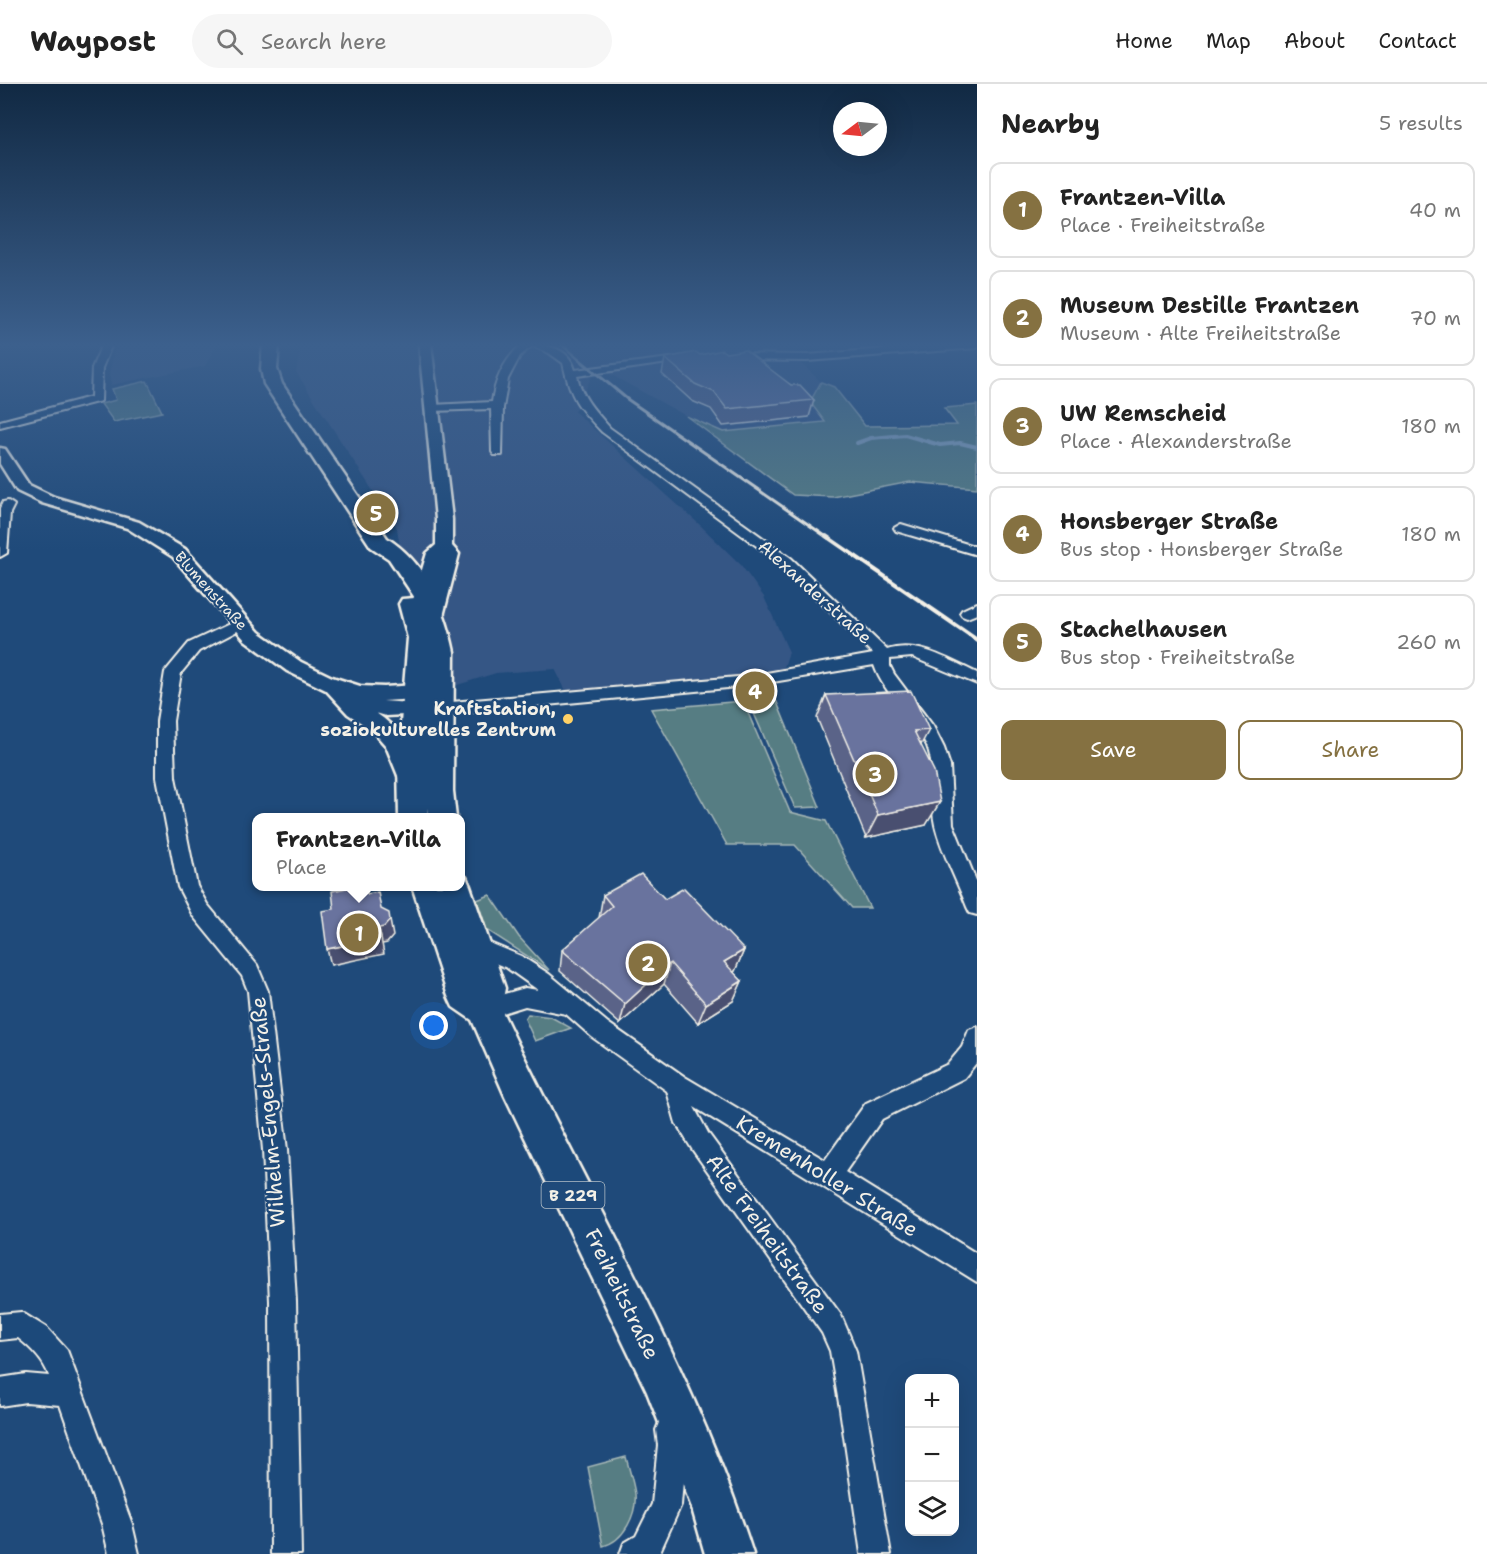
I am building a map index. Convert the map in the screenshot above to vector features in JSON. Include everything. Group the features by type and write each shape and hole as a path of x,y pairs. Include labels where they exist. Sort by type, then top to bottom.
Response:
{"main road":[{"path":"292,413 379,542 397,554 424,591 426,618 420,638 441,813"},
{"path":"379,542 381,559 405,595 426,618"},
{"path":"413,813 411,787 428,700"},
{"name":"Freiheitstraße","path":"429,891 465,996 484,1009 518,1084 664,1381 714,1505 729,1554"},
{"name":"Freiheitstraße","path":"457,891 489,988 484,1009"}],"street":[{"path":"0,423 42,413"},
{"path":"426,618 450,554 444,546 444,519 432,413"},
{"path":"495,413 498,452"},
{"name":"Alexanderstraße","path":"591,413 606,430 786,561 883,655 882,666 887,676 927,730 936,748 940,766 944,824 955,858 977,907"},
{"name":"Blumenstraße","path":"0,452 23,488 48,500 133,525 179,553 240,624 258,642 281,659 368,705 386,709 428,700"},
{"path":"0,553 4,506 31,492"},
{"path":"901,528 977,551"},
{"path":"424,591 436,553 444,546"},
{"name":"Wilhelm-Engels-Straße","path":"240,624 194,647 173,672 165,721 166,777 188,887 200,910 250,971 258,991 275,1150 283,1301 286,1554"},
{"path":"428,700 749,681 868,661 896,652 913,652 977,679"},
{"name":"Blumenstraße","path":"332,684 355,709 379,725 395,742 406,765 411,787"},
{"path":"473,945 514,962 542,981 570,1007 677,1085"},
{"path":"484,1009 525,997 550,1000 570,1007"},
{"path":"829,1175 874,1111 956,1071 970,1054 977,1037"},
{"name":"Kremenholler Straße","path":"677,1085 829,1175 977,1269"},
{"name":"Alte Freiheitstraße","path":"677,1085 684,1115 700,1142 832,1324 843,1351 855,1409 876,1554"},
{"path":"0,1327 21,1325 38,1337 57,1360 117,1524 124,1554"},
{"path":"635,1554 647,1547 666,1505 672,1445 664,1381"},
{"path":"0,1392 18,1387 35,1387 69,1394"}],"shaded area":[{"path":"322,413 576,413 741,565 764,597 789,652 782,673 566,691 555,669 496,673 422,696 397,528"},
{"path":"680,413 818,413 825,422 723,432"}],"green space":[{"path":"107,413 159,413 114,422"},
{"path":"818,413 854,413 865,426 957,425 948,413 977,413 977,488 910,482 833,497 793,495 686,416 723,432 825,422"},
{"path":"776,700 820,807 795,808 749,702"},
{"path":"743,701 790,812 826,821 870,908 852,908 795,845 727,845 651,709"},
{"path":"490,895 519,937 549,970 487,930 477,900"},
{"path":"528,1014 551,1017 571,1028 535,1041 525,1019"},
{"path":"626,1457 635,1494 634,1510 623,1533 603,1546 588,1467"}],"building":[{"path":"911,691 929,730 914,731 934,771 940,802 878,815 826,695"},
{"path":"641,874 665,899 684,888 744,950 724,962 742,981 706,1004 670,963 625,1004 562,950 612,906 603,895"},
{"path":"332,891 367,891 367,894 378,892 381,909 389,913 390,920 384,927 379,928 381,938 327,949 322,911 334,909"}],"waterway":[{"path":"857,443 871,438 905,435 940,445 960,443 977,447"}],"railway":[{"path":"647,413 828,538"},
{"path":"826,536 977,640"}],"place":[{"name":"Stachelhausen","path":"376,513"},
{"name":"Honsberger Straße","path":"755,691"},
{"name":"Kraftstation, soziokulturelles Zentrum","path":"568,719"},
{"name":"UW Remscheid","path":"875,774"},
{"name":"Frantzen-Villa","path":"359,933"},
{"name":"Museum Destille Frantzen","path":"648,963"}]}
